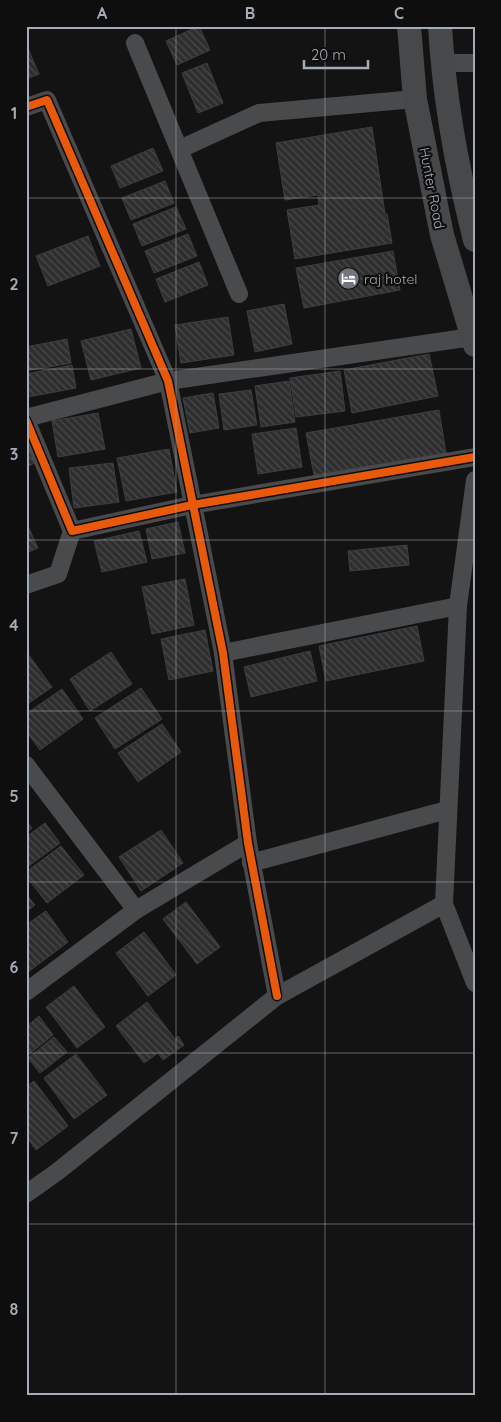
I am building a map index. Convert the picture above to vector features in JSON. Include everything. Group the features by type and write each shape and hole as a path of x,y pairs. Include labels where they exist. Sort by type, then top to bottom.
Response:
{"main road":[{"name":"Hunter Road","path":"409,26 415,98 442,235 473,341"},
{"path":"440,26 447,108 463,195 475,240"}],"street":[{"path":"135,43 239,294"},
{"path":"442,63 475,63"},
{"path":"180,149 259,113 415,98"},
{"path":"26,107 47,100 168,382 223,653 251,863 277,996"},
{"path":"26,585 58,574 72,532 26,419 168,382 473,341"},
{"path":"72,532 192,505 475,457"},
{"path":"475,480 458,606 444,904 475,983"},
{"path":"223,653 458,606"},
{"path":"26,765 136,910"},
{"path":"251,863 447,810"},
{"path":"26,992 136,910 248,843"},
{"path":"26,1194 65,1166 277,996 444,904"}],"building":[{"path":"199,26 210,50 177,65 166,41"},
{"path":"26,44 39,74 26,79"},
{"path":"207,63 223,103 198,113 182,73"},
{"path":"372,127 385,214 387,214 392,243 295,259 287,210 319,205 318,195 285,200 276,143"},
{"path":"153,148 163,171 120,188 111,166"},
{"path":"165,181 174,203 131,220 122,198"},
{"path":"176,207 186,229 142,246 133,224"},
{"path":"188,234 197,256 154,273 145,251"},
{"path":"88,236 100,266 48,286 36,256"},
{"name":"raj hotel","path":"393,251 400,290 304,308 296,268"},
{"path":"199,262 208,285 165,302 156,279"},
{"path":"284,304 292,344 255,352 247,311"},
{"path":"228,317 234,355 181,363 175,325"},
{"path":"131,329 141,368 91,380 81,341"},
{"path":"67,339 71,363 26,371 26,347"},
{"path":"429,354 438,396 352,413 344,370"},
{"path":"72,365 76,388 28,397 26,374"},
{"path":"340,371 345,411 296,417 290,378"},
{"path":"289,381 295,422 261,427 255,386"},
{"path":"251,390 257,425 224,430 219,394"},
{"path":"213,393 219,428 190,433 183,398"},
{"path":"439,410 446,453 314,475 306,433"},
{"path":"98,413 105,449 58,457 52,421"},
{"path":"296,428 302,467 258,474 252,434"},
{"path":"26,443 35,463 26,467"},
{"path":"169,449 177,492 126,501 117,458"},
{"path":"113,463 119,502 74,508 69,468"},
{"path":"26,522 38,548 26,553"},
{"path":"178,522 185,553 152,559 146,529"},
{"path":"139,531 147,562 102,572 94,541"},
{"path":"407,545 409,565 350,571 348,551"},
{"path":"185,579 194,625 152,634 142,587"},
{"path":"417,626 424,661 326,681 319,646"},
{"path":"205,630 213,671 169,680 161,639"},
{"path":"310,651 317,681 251,697 244,667"},
{"path":"111,652 132,684 90,711 70,679"},
{"path":"28,654 52,687 26,705 26,655"},
{"path":"141,688 162,719 115,749 95,718"},
{"path":"62,689 83,719 40,750 26,731 26,714"},
{"path":"162,724 181,752 138,782 118,753"},
{"path":"26,821 32,828 26,833"},
{"path":"45,823 60,843 26,868 26,837"},
{"path":"161,830 183,863 141,891 119,857"},
{"path":"61,846 84,875 47,903 26,876 26,872"},
{"path":"26,894 35,905 26,912"},
{"path":"186,902 220,947 197,964 163,919"},
{"path":"46,911 68,942 28,972 26,969 26,925"},
{"path":"144,932 176,975 148,996 116,953"},
{"path":"74,986 105,1027 77,1048 46,1007"},
{"path":"147,1002 175,1039 178,1036 184,1045 163,1060 158,1053 144,1063 116,1026"},
{"path":"39,1016 53,1035 27,1056 26,1027"},
{"path":"54,1037 67,1052 40,1073 28,1058"},
{"path":"76,1054 107,1095 74,1119 44,1078"},
{"path":"34,1081 68,1126 36,1150 26,1136 26,1087"}],"cycle path":[{"path":"26,107 47,100 168,381 223,653 248,843 277,996"},
{"path":"26,420 72,531 192,505 475,457"}],"place":[{"name":"raj hotel","path":"348,279"}]}
